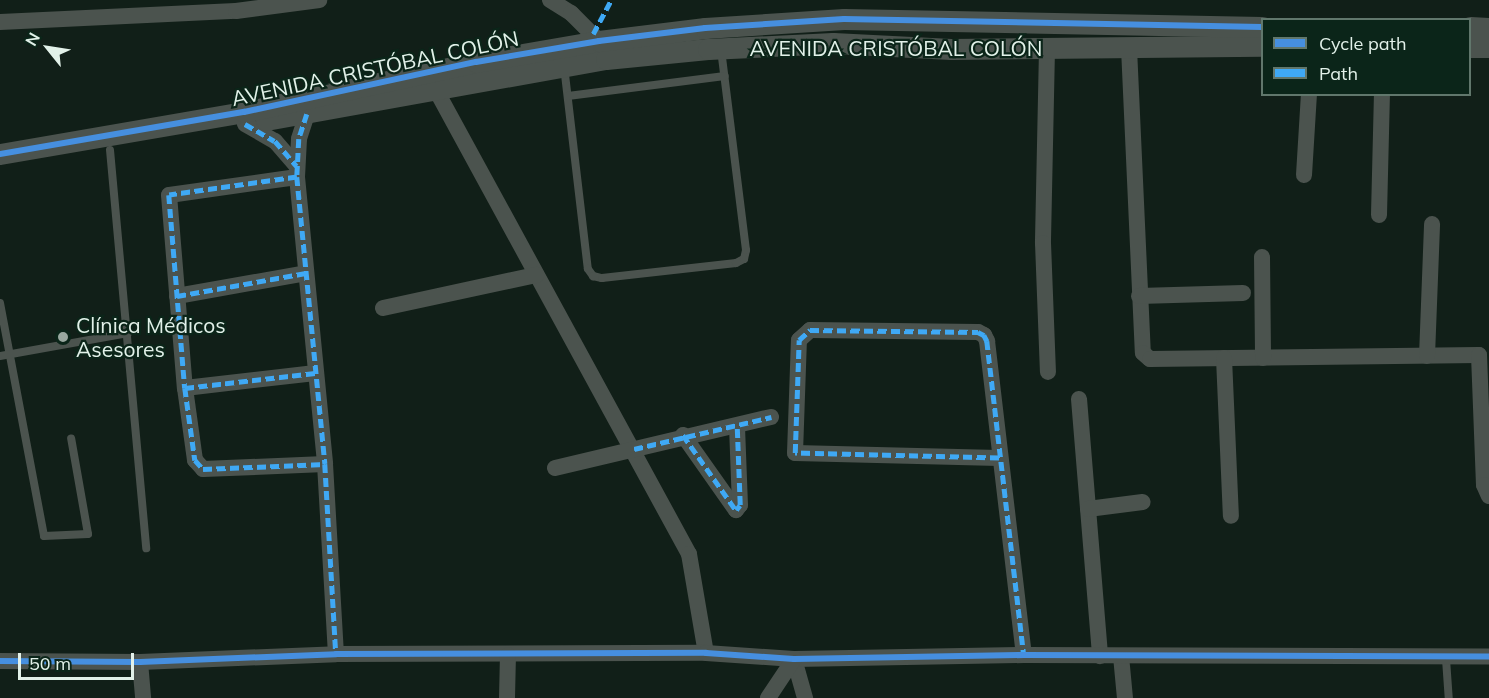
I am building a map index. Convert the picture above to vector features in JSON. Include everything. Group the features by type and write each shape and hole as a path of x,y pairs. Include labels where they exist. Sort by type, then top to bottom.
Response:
{"street":[{"path":"0,22 236,11 319,0"},
{"path":"550,0 571,13 599,41"},
{"name":"AVENIDA CRISTÓBAL COLÓN","path":"0,168 307,114 430,80 599,41 705,28 844,20 1261,27"},
{"path":"1471,27 1489,27"},
{"name":"AVENIDA CRISTÓBAL COLÓN","path":"0,154 430,80 721,48 833,43 1047,49 1261,46"},
{"path":"1471,47 1489,47"},
{"path":"1129,48 1140,344 1143,353 1150,359 1484,355 1484,484 1489,496"},
{"path":"1047,49 1043,243 1048,372"},
{"path":"430,80 634,449 689,554 706,652"},
{"path":"1304,176 1310,96"},
{"path":"1379,215 1382,96"},
{"path":"307,114 297,171 325,464 336,654"},
{"path":"245,124 275,141 297,171"},
{"path":"297,171 169,195 185,388 195,460 203,469 325,464"},
{"path":"1427,356 1431,224"},
{"path":"1262,257 1263,358"},
{"path":"177,296 306,273"},
{"path":"383,308 536,275"},
{"path":"1139,296 1243,293"},
{"path":"999,458 795,453 799,340 810,330 984,335 1024,655"},
{"path":"1224,358 1231,516"},
{"path":"185,388 315,373"},
{"path":"1079,399 1100,656"},
{"path":"555,468 683,435 737,427 771,417"},
{"path":"683,435 736,510 740,505 737,427"},
{"path":"1088,509 1143,502"},
{"path":"0,661 140,662 336,654 508,655 706,652 794,659 1024,655 1446,659 1489,657"},
{"path":"507,698 508,655"},
{"path":"1121,656 1125,698"},
{"path":"768,698 794,659"},
{"path":"794,659 805,698"},
{"path":"140,662 143,698"}],"lane":[{"path":"564,66 588,269 593,276 602,278 736,263 744,259 746,249 721,48"},
{"path":"568,96 725,76"},
{"path":"110,150 146,548"},
{"path":"0,303 5,355 44,536 88,534 71,438"},
{"path":"5,355 128,333"},
{"path":"1446,659 1449,698"}],"marked path":[{"path":"593,34 611,0"},
{"path":"307,114 299,139 297,177 325,464 336,654"},
{"path":"245,124 275,141 297,166"},
{"path":"297,177 169,195 185,388 195,460 203,469 325,464"},
{"path":"177,296 306,273"},
{"path":"999,458 795,453 799,340 810,330 978,332 984,335 987,341 1024,655"},
{"path":"185,388 315,373"},
{"path":"634,449 771,417"},
{"path":"683,435 736,510 740,505 737,427"}],"cycle path":[{"path":"0,154 244,112 476,62 599,41 705,28 844,19 1261,27"},
{"path":"0,661 140,662 336,654 706,653 794,659 1024,655 1489,657"}],"place":[{"name":"Clínica Médicos Asesores","path":"63,337"}]}
